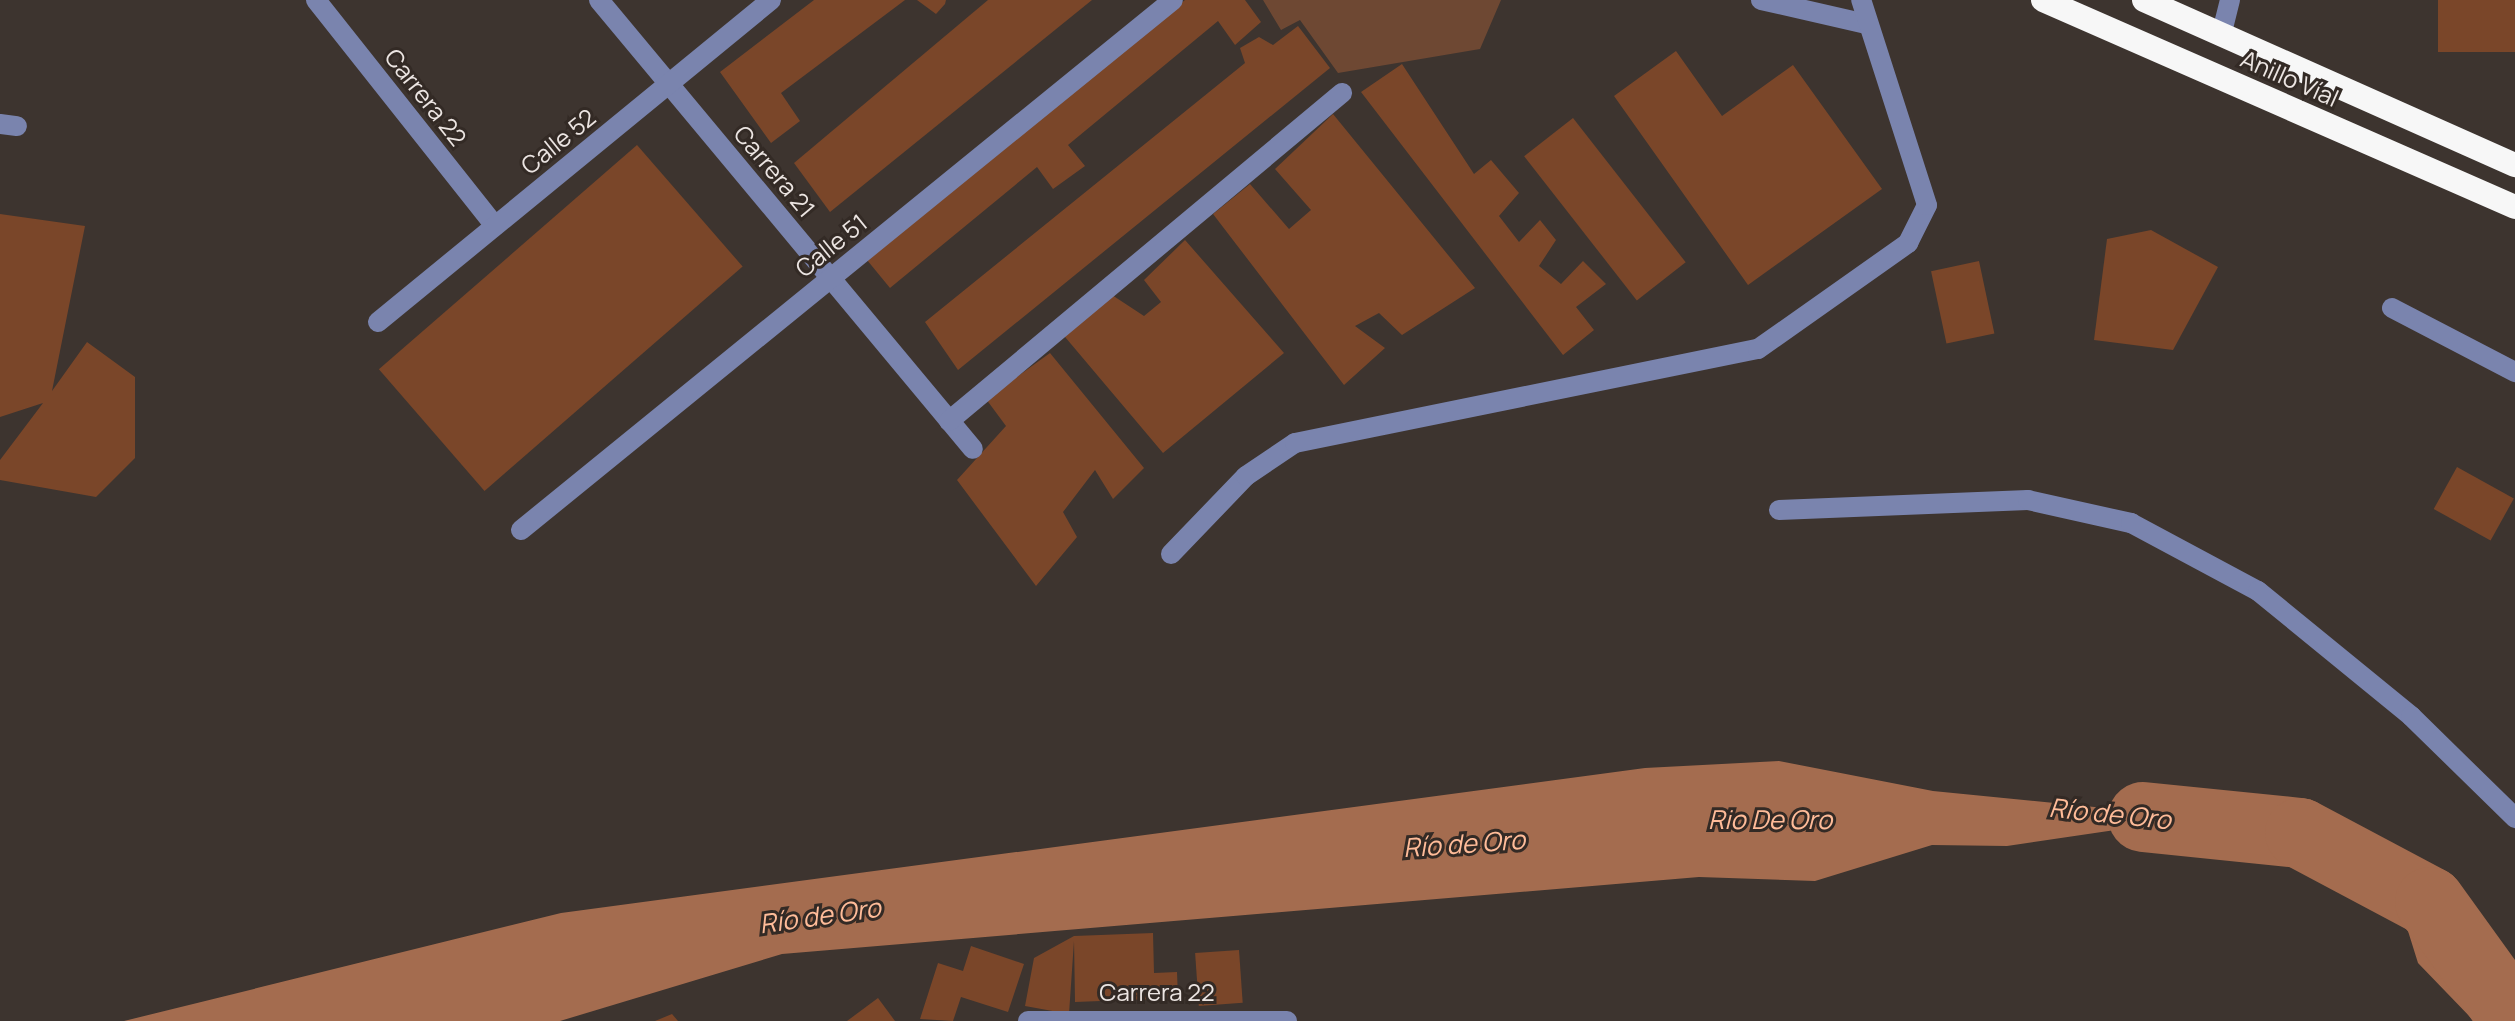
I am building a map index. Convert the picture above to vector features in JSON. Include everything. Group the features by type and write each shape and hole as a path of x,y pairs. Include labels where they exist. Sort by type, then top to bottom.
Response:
{"highway":[{"name":"Anillo Víal","path":"2043,0 2515,207"},
{"name":"Anillo Víal","path":"2144,0 2515,165"}],"street":[{"name":"Carrera 22","path":"316,0 495,226"},
{"name":"Carrera 21","path":"599,0 973,449"},
{"name":"Calle 52","path":"378,322 771,0"},
{"name":"Calle 51","path":"521,530 1173,0"},
{"path":"1761,0 1867,24"},
{"path":"1171,554 1246,476 1295,443 1758,349 1908,243 1927,205 1861,0"},
{"path":"2221,36 2230,0"},
{"path":"949,421 1342,93"},
{"path":"2392,308 2515,372"},
{"path":"1779,510 2028,500 2131,523 2258,591 2411,716 2515,818"},
{"name":"Carrera 22","path":"1028,1021 1287,1021"}],"shaded area":[{"path":"1263,0 1501,0 1480,49 1338,73 1300,20 1281,30"}],"water":[{"name":"Rio De Oro","path":"1779,761 1933,791 2224,820 2320,865 2363,851 2512,1021 2474,1021 2418,963 2408,931 2370,894 2289,861 2217,854 2122,829 2007,846 1932,845 1815,881 1699,877 782,954 560,1021 124,1021 561,913 1645,768"}],"building":[{"path":"814,0 905,0 781,93 800,121 771,143 720,72"},
{"path":"917,0 946,0 936,14"},
{"path":"988,0 1092,0 830,212 794,163"},
{"path":"1185,0 1245,0 1261,22 1235,45 1218,21 1068,145 1085,166 1053,189 1037,167 890,288 867,260"},
{"path":"2438,0 2515,0 2515,52 2438,52"},
{"path":"1298,26 1330,68 958,370 925,322 1245,63 1240,48 1259,37 1273,45"},
{"path":"1676,51 1722,116 1793,65 1882,189 1748,285 1614,96"},
{"path":"1402,64 1474,174 1491,160 1519,193 1499,216 1519,242 1540,220 1556,240 1539,266 1561,284 1583,261 1606,284 1576,307 1594,330 1563,355 1361,92"},
{"path":"1333,114 1475,288 1402,335 1379,313 1355,326 1385,348 1344,385 1213,214 1250,184 1289,229 1311,210 1275,169"},
{"path":"1573,118 1686,262 1637,300 1524,156"},
{"path":"637,145 743,267 485,491 379,369"},
{"path":"0,214 85,226 52,391 87,342 135,377 135,458 96,497 0,480 0,460 43,403 0,417"},
{"path":"2151,230 2218,267 2173,350 2094,340 2107,239"},
{"path":"1185,240 1284,353 1163,453 1060,331 1112,295 1144,316 1161,302 1144,280"},
{"path":"1979,261 1994,333 1946,344 1931,271"},
{"path":"1050,353 1144,468 1113,499 1095,470 1063,512 1077,537 1036,586 957,480 1006,426 986,399"},
{"path":"2457,467 2514,499 2491,540 2434,509"},
{"path":"1153,933 1154,973 1177,972 1178,998 1075,1002 1074,941 1069,1014 1025,1006 1034,958 1074,936"},
{"path":"971,946 1024,964 1008,1012 961,997 953,1021 920,1019 938,963 963,971"},
{"path":"1239,950 1243,1003 1199,1006 1195,953"},
{"path":"878,998 895,1021 847,1021"},
{"path":"672,1014 678,1021 655,1021"}],"waterway":[{"name":"Río de Oro","path":"2143,817 2300,833 2430,902 2515,1020"}]}
